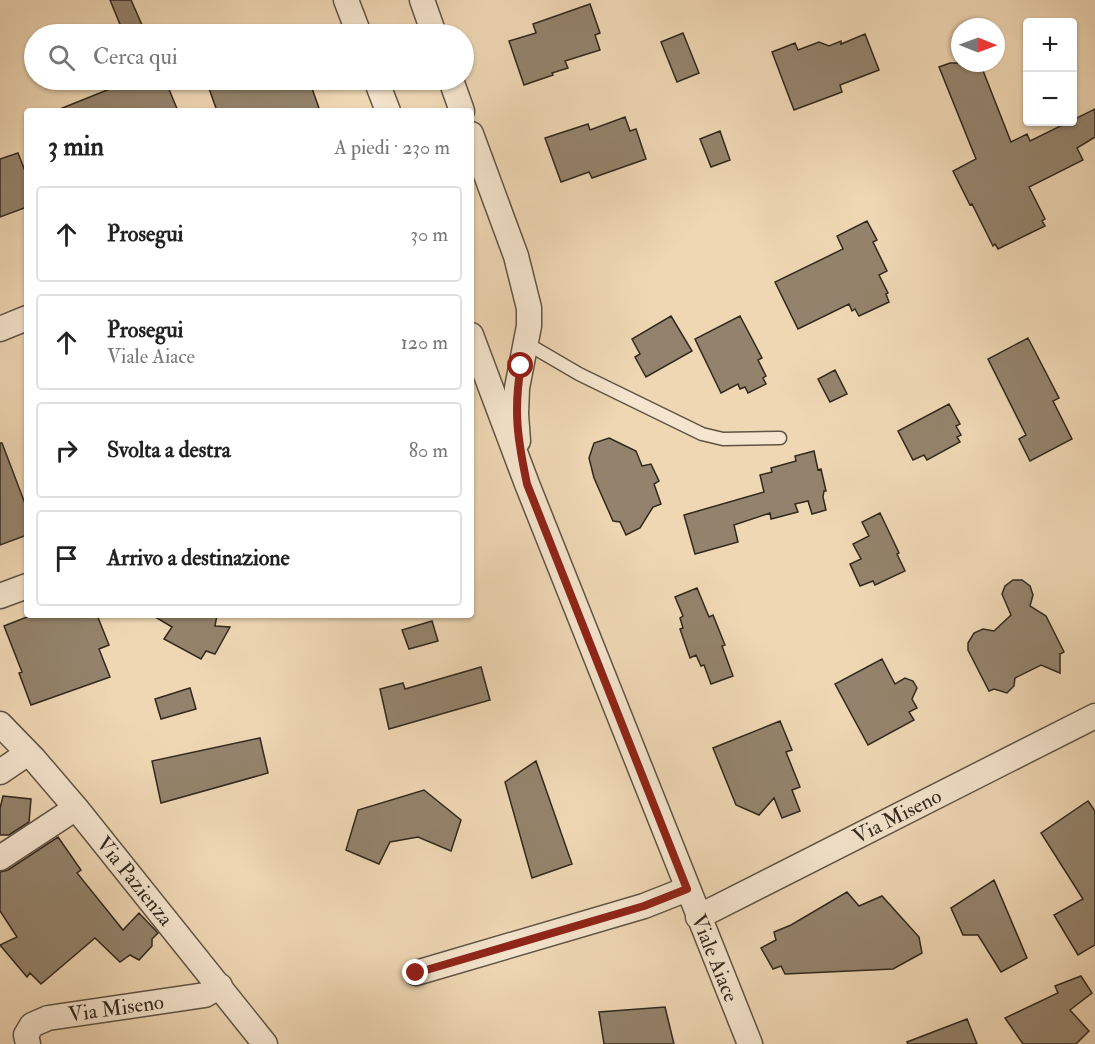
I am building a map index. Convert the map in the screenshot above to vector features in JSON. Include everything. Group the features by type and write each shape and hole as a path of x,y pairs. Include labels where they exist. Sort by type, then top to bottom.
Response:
{"street":[{"path":"346,0 355,24"},
{"path":"422,0 430,24"},
{"path":"380,90 387,108"},
{"path":"455,90 461,108"},
{"path":"474,142 524,284 529,308 526,343 517,388 516,414 518,441 527,484"},
{"path":"0,328 24,319"},
{"name":"Viale Aiace","path":"474,343 527,484 750,1044"},
{"path":"0,596 24,587"},
{"name":"Via Miseno","path":"698,916 1095,716"},
{"name":"Via Pazienza","path":"0,724 76,808 264,1044"},
{"path":"0,772 28,753"},
{"path":"0,858 76,808"},
{"path":"416,973 644,906 687,889"},
{"name":"Via Miseno","path":"28,1044 26,1035 32,1025 48,1018 205,995 220,986"}],"lane":[{"path":"526,343 579,374 702,434 723,439 780,438"}],"building":[{"path":"110,0 131,0 142,24 120,24"},
{"path":"590,4 600,33 595,35 600,50 565,61 568,68 524,85 509,41 536,33 533,24"},
{"path":"683,33 699,73 677,82 661,42"},
{"path":"865,34 879,70 840,85 842,92 794,110 772,52 795,43 798,50 819,42 829,46 841,41 841,44"},
{"path":"951,63 951,72 984,72 1011,142 1027,134 1030,141 1060,126 1077,126 1077,118 1095,109 1095,137 1077,148 1083,160 1029,187 1045,219 1042,221 1045,226 998,249 995,244 993,246 953,171 976,159 939,67"},
{"path":"107,90 169,90 177,108 62,108"},
{"path":"210,90 313,90 319,108 216,108"},
{"path":"625,117 630,131 636,129 646,159 592,178 589,172 561,182 545,138 588,124 590,130"},
{"path":"720,131 730,160 711,167 700,139"},
{"path":"18,153 24,168 24,208 0,217 0,159"},
{"path":"867,221 877,240 873,242 887,271 879,275 888,293 886,294 889,302 859,316 855,309 852,311 849,304 798,329 775,282 843,249 837,236"},
{"path":"671,316 692,351 646,377 635,357 640,354 632,339"},
{"path":"740,316 762,358 758,360 766,376 763,378 766,384 748,393 745,387 740,389 738,384 721,393 695,339"},
{"path":"1028,338 1059,398 1053,401 1072,439 1030,461 1019,439 1026,435 988,359"},
{"path":"835,370 847,394 830,402 818,379"},
{"path":"949,404 960,424 956,426 961,435 957,437 960,442 927,460 924,455 913,460 898,431"},
{"path":"609,438 636,451 642,466 651,464 659,481 654,484 661,504 653,507 640,528 626,535 620,522 613,521 594,478 589,458 594,443"},
{"path":"0,443 2,443 24,501 24,536 0,545"},
{"path":"814,451 826,491 823,497 826,510 812,514 808,501 795,504 798,512 771,519 770,513 734,525 738,542 695,554 684,515 764,492 760,475 772,472 771,468 796,461 795,456"},
{"path":"880,513 905,571 875,585 873,581 860,586 850,564 861,559 853,544 869,536 862,522"},
{"path":"1013,580 1022,580 1030,586 1033,595 1030,606 1046,616 1064,652 1060,654 1060,673 1041,665 1015,678 1014,686 1007,693 994,689 989,691 968,650 968,643 974,633 983,629 994,631 1011,615 1002,594 1005,586"},
{"path":"697,588 709,617 713,615 725,645 722,646 733,676 711,684 704,665 701,666 696,655 690,658 680,629 683,628 680,618 683,616 675,597"},
{"path":"24,618 98,618 109,645 99,649 110,677 31,705 19,673 22,672 4,626"},
{"path":"157,618 216,618 215,626 230,627 215,654 206,651 201,659 164,639 172,627"},
{"path":"432,621 438,641 409,649 402,630"},
{"path":"882,659 895,684 905,678 913,681 917,688 912,699 917,708 909,712 914,720 868,745 835,684"},
{"path":"481,667 490,700 389,729 380,689 403,683 405,689"},
{"path":"190,688 196,709 161,719 155,699"},
{"path":"780,721 792,750 786,752 800,787 792,790 800,811 782,818 774,798 759,815 736,805 713,748"},
{"path":"260,738 268,773 161,803 152,761"},
{"path":"536,761 572,864 532,878 505,782"},
{"path":"424,790 461,820 451,851 418,837 390,842 379,864 346,850 358,810"},
{"path":"3,796 31,799 29,822 9,835 0,835 0,808"},
{"path":"1088,801 1095,811 1095,945 1078,955 1054,915 1083,899 1041,833"},
{"path":"58,837 81,870 77,873 123,930 139,913 158,933 152,939 152,946 139,960 130,955 120,962 95,938 41,984 30,973 27,977 0,945 17,937 0,911 0,872 8,870"},
{"path":"994,880 1027,958 1001,972 978,935 963,935 951,908"},
{"path":"847,892 859,906 882,896 919,937 922,953 893,969 785,974 781,966 773,969 761,948 776,940 774,932 791,925"},
{"path":"1081,976 1092,993 1070,1010 1089,1031 1076,1044 1023,1044 1005,1018 1058,993 1055,986"},
{"path":"665,1007 674,1044 604,1044 599,1012"},
{"path":"967,1019 977,1044 908,1044 907,1042"}],"route":[{"path":"416,973 644,906 687,889 527,484 518,441 516,414 521,366"}]}
